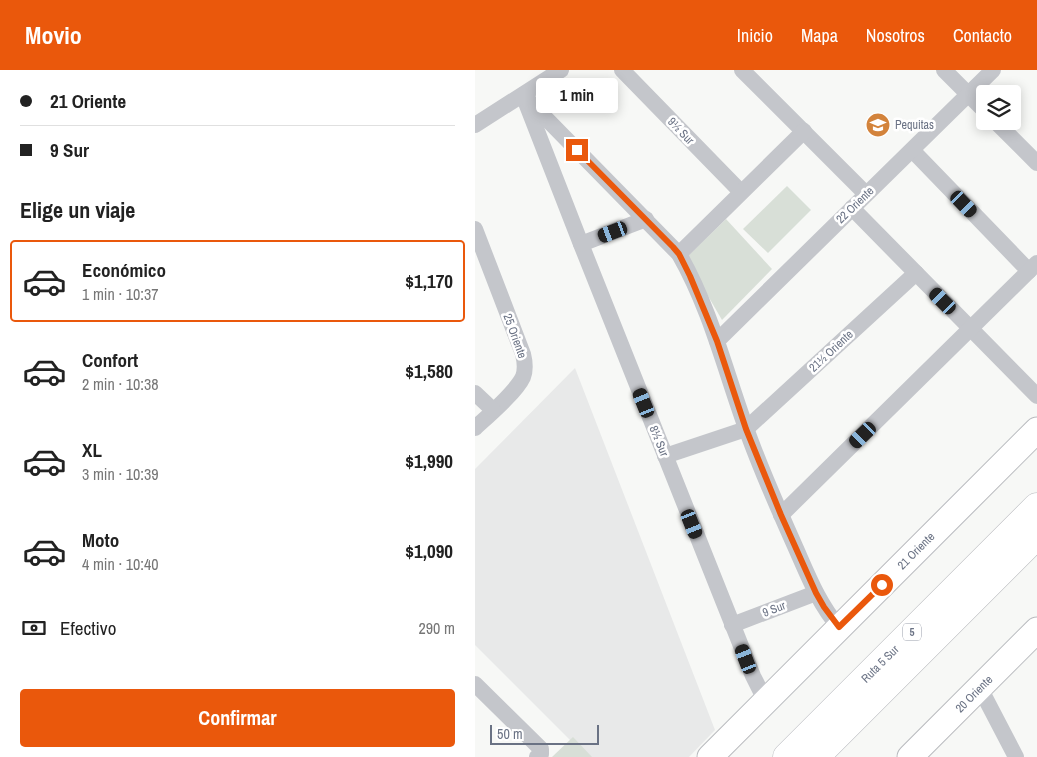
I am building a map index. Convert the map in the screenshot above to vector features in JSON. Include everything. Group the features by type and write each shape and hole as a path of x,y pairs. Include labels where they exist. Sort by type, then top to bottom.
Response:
{"highway":[{"name":"Ruta 5 Sur","path":"787,757 1037,507"},
{"name":"Ruta 5 Sur","path":"815,757 1037,535"}],"main road":[{"name":"21 Oriente","path":"710,757 1037,430"},
{"name":"20 Oriente","path":"911,757 1037,630"}],"street":[{"path":"475,125 561,70"},
{"name":"9½ Sur","path":"622,70 741,192"},
{"path":"742,70 866,194"},
{"path":"944,70 976,102"},
{"name":"22 Oriente","path":"717,341 993,70"},
{"path":"523,95 679,254 717,341 746,429 781,515 816,593 839,627"},
{"name":"8½ Sur","path":"523,95 764,702"},
{"path":"1004,130 1037,163"},
{"path":"679,254 803,131"},
{"path":"781,515 1033,267 912,150"},
{"path":"852,208 1037,396"},
{"path":"581,244 646,219"},
{"name":"25 Oriente","path":"475,230 525,359 525,371 520,382 475,428"},
{"name":"21½ Oriente","path":"746,429 916,273"},
{"path":"475,393 493,410"},
{"path":"665,456 746,429"},
{"name":"9 Sur","path":"733,625 816,593"},
{"path":"475,684 540,748 539,754"},
{"path":"980,688 1015,757"}],"shaded area":[{"path":"787,186 811,210 768,253 743,229"},
{"path":"726,219 772,269 722,320 686,258"},
{"path":"575,368 715,730 689,757 587,757 475,645 475,469"},
{"path":"573,737 592,757 552,757"}],"place":[{"name":"Pequitas","path":"878,125"}],"route":[{"path":"577,150 673,247 686,266 717,341 746,429 781,515 824,607 839,627 882,585"}]}
